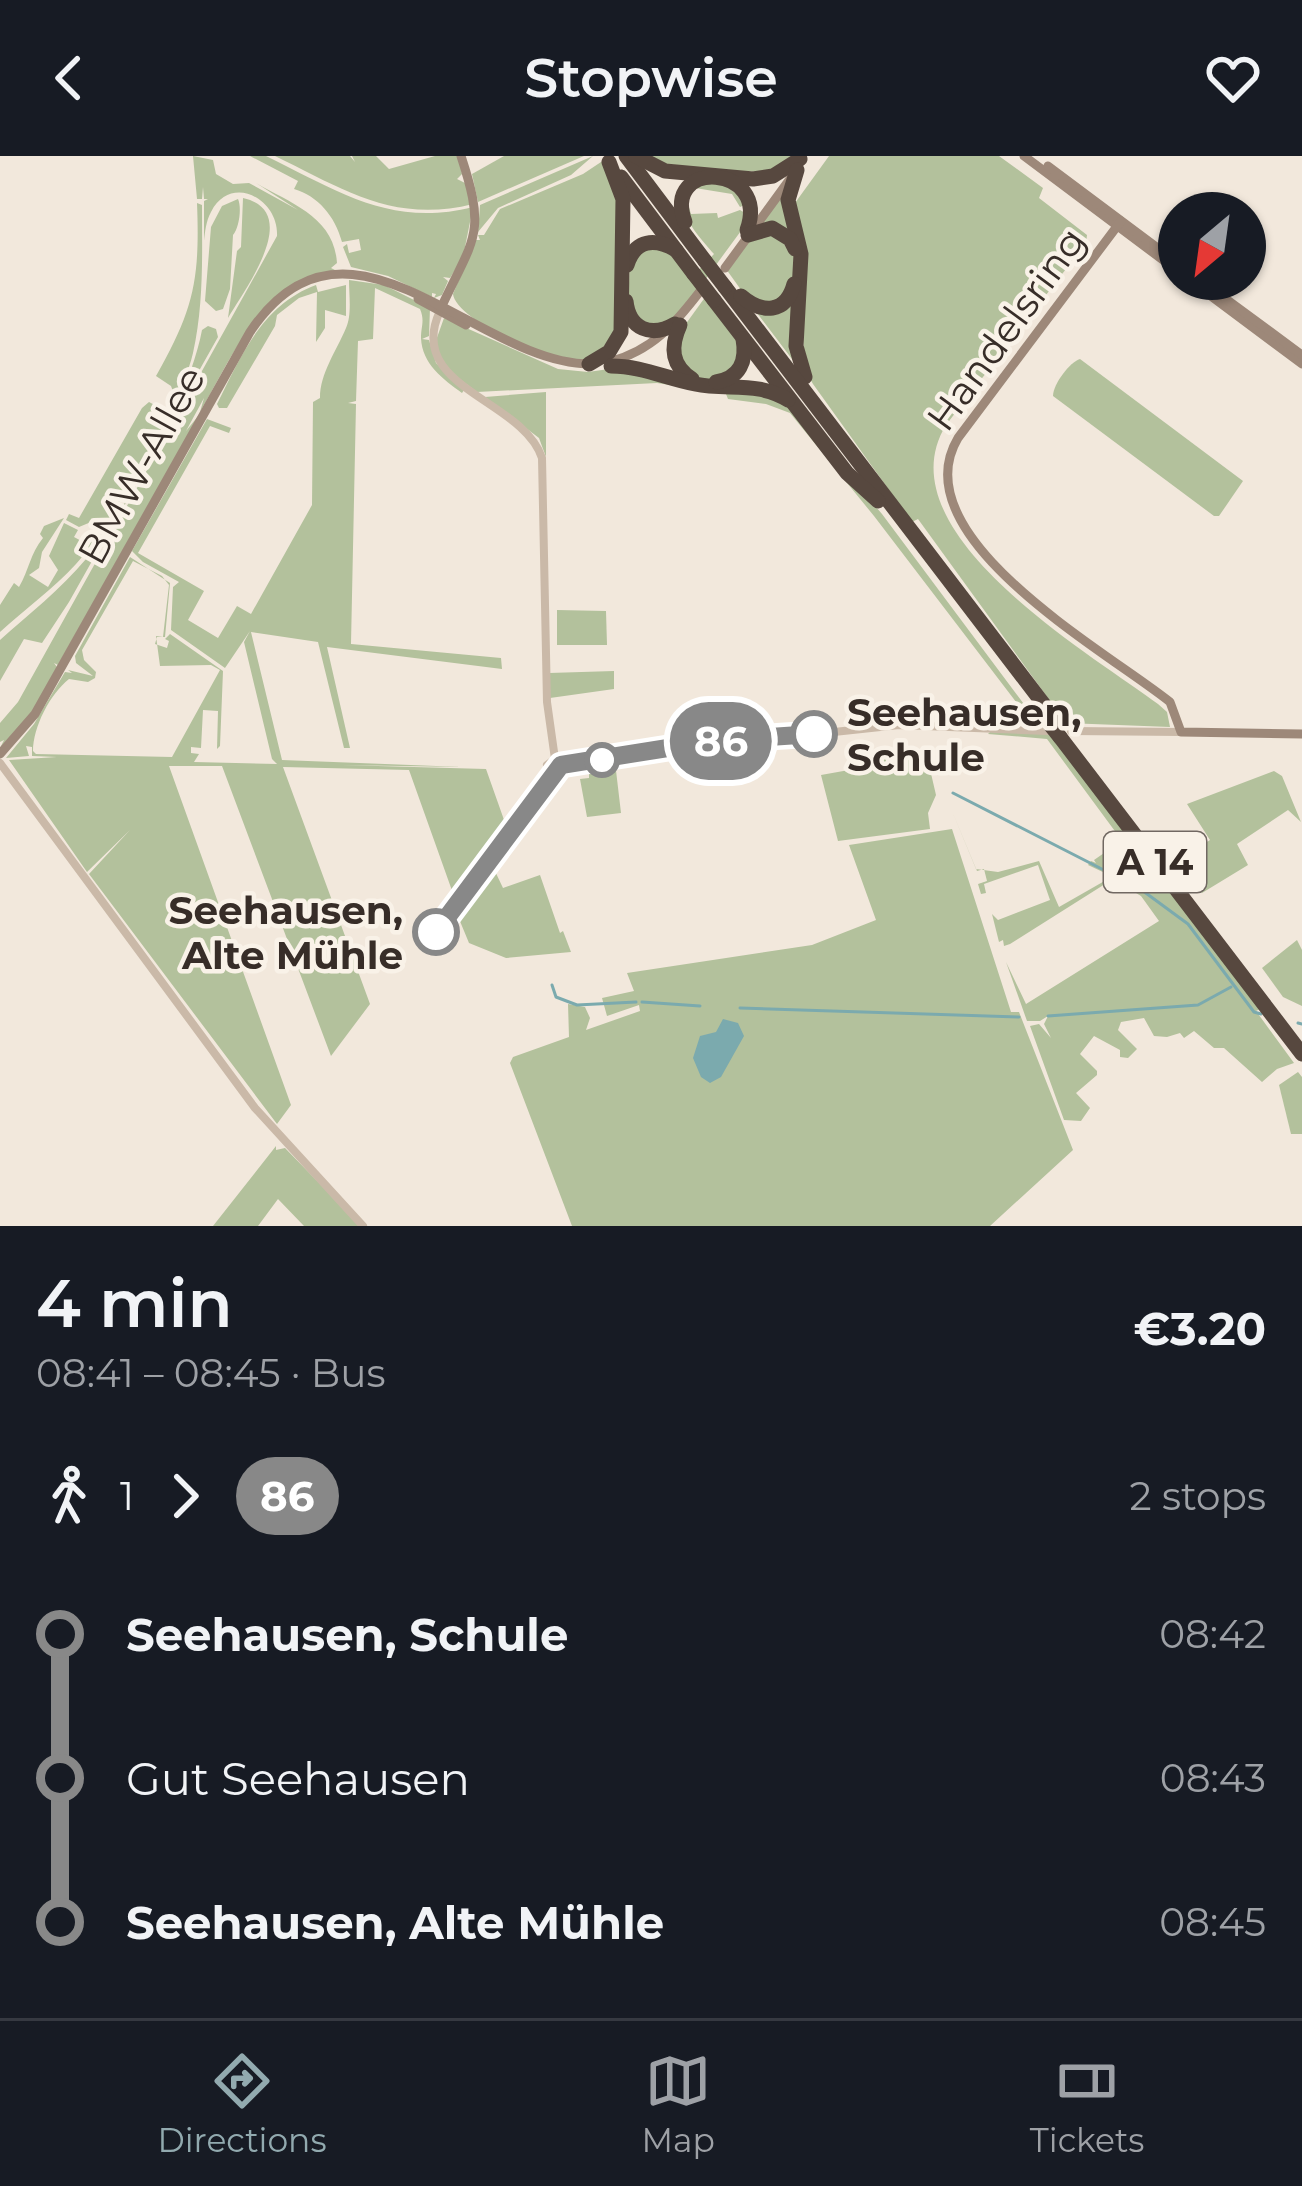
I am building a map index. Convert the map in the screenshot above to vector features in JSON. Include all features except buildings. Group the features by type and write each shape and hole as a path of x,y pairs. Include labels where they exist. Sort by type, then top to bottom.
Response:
{"highway":[{"path":"636,156 665,171 753,179 773,176 802,160"},
{"path":"636,156 685,222 742,336 847,473 878,501"},
{"path":"614,158 676,250"},
{"path":"589,364 610,352 621,332 623,199 614,158"},
{"name":"A 14","path":"614,158 864,467 1302,1054"},
{"path":"802,160 788,200 801,254 796,346 805,377"},
{"path":"677,325 646,331 631,320 626,306 627,265 633,251 651,241 676,250 759,308 769,310 786,302 794,286 795,251 790,239 772,228 748,233 752,209 744,190 727,180 706,177 686,187 681,196 685,222"},
{"path":"715,279 805,377 839,422 864,467"},
{"name":"A 14","path":"715,279 878,501 1302,1041"},
{"path":"677,325 676,364 689,377 706,382 722,382 737,373 745,356 742,336"},
{"path":"610,366 649,370 699,385 764,389 794,405"}],"main road":[{"path":"441,308 472,242 477,214 461,156"},
{"path":"1024,156 1158,253"},
{"path":"1034,156 1158,251"},
{"path":"677,325 802,160"},
{"name":"Handelsring","path":"1119,224 958,438 946,484 958,515 1000,573 1170,702 1181,732"},
{"name":"BMW-Allee","path":"0,763 35,715 245,342 266,312 289,292 320,279 355,275 384,280 550,365 581,369 640,356 677,325"},
{"path":"449,291 460,315"},
{"path":"1218,300 1301,357"},
{"path":"1226,300 1301,357"},
{"name":"BMW-Allee","path":"441,308 527,352 589,364 640,351 677,325"},
{"path":"1181,732 1302,734"}],"street":[{"path":"441,308 431,344 440,365 528,433 542,458 547,702 558,762 712,741 899,725 1181,732"},
{"path":"0,763 256,1108 363,1226"}],"green space":[{"path":"193,156 213,160 216,174 233,184 249,183 298,210 256,183 309,214 328,234 335,270 286,292 238,344 58,665 54,663 57,667 32,712 0,748 4,740 0,742 0,723 18,702 277,236 270,211 241,193 220,200 209,215 204,241 204,201 208,199 204,199 203,187 202,199 197,199"},
{"path":"250,156 266,156 342,193 390,209 416,213 473,207 463,257 450,278 443,277 448,281 442,295 434,298 436,294 432,297 388,276 351,267 343,247 347,244 349,253 361,250 359,239 342,242 324,208 294,189 298,181"},
{"path":"275,156 350,156 355,162 352,156 376,156 389,169 435,156 459,156 462,174 457,179 465,183 473,204 418,210 394,206 347,191"},
{"path":"504,156 584,156 478,202 472,174"},
{"path":"593,156 571,175 498,208 478,232 480,205"},
{"path":"641,156 796,156 775,172 671,170"},
{"path":"829,156 999,156 1043,188 1039,198 1087,235 1086,243 946,425 934,465 942,506 966,546 1001,585 1158,704 1167,712 1170,727 1066,723 813,384 805,370 795,203"},
{"path":"604,160 616,180 620,326 593,360 543,356 466,313 453,294 480,240 478,235 484,235 500,209 583,174"},
{"path":"704,179 731,184 749,203 740,207 732,194 695,188 687,201 691,214 717,213 718,218 740,210 749,220 674,322 659,330 643,328 628,308 630,259 643,245 664,245 693,276 714,254 691,225 685,208 687,190"},
{"path":"788,185 797,241 798,367 754,309 792,297 794,243 756,230"},
{"path":"243,198 261,206 269,219 269,235 256,271 228,318 241,247"},
{"path":"238,199 230,289 223,309 216,311 205,301 211,227 222,206"},
{"path":"197,203 202,205 199,316 193,353 175,402 144,463 91,546 58,582 0,632 0,605 14,583 19,587 43,538 44,526 64,518 42,552 39,568 29,575 48,587 58,570 49,556 64,523 78,530 74,537 87,544 94,531 91,522 79,527 66,520 69,514 79,518 142,408 149,402 166,411 175,397 171,386 156,376 192,293"},
{"path":"772,230 794,255 793,283 774,307 744,294 726,269 748,240"},
{"path":"349,280 384,285 430,308 429,336 422,339 429,340 436,363 464,390 462,393 441,376 425,356 421,338 420,309 375,288 373,339 358,341 356,401 348,403 356,404 351,644 501,658 502,669 327,647 350,748 344,748 318,642 251,632 282,760 486,769 509,834 455,899 409,770 283,767 370,1004 331,1056 222,766 169,766 291,1105 277,1124 89,874 130,830 87,872 9,760 57,757 32,756 32,747 26,746 29,756 6,758 34,724 65,672 93,676 76,663 75,656 130,557 148,569 133,561 82,650 95,678 88,682 69,679 55,693 39,722 33,751 172,757 220,670 211,665 160,666 157,645 167,648 165,639 170,634 223,671 220,746 217,749 218,711 203,710 201,748 191,747 191,753 199,754 194,762 277,764 244,642 250,631 225,668 171,630 173,587 179,582 132,551 207,419 231,428 229,433 210,426 138,553 204,591 188,620 218,638 237,606 251,614 312,505 313,402 320,398 326,371 348,323"},
{"path":"316,285 318,292 346,285 346,316 325,310 325,328 316,342 317,292 299,298 277,315 227,408 219,408 255,334 281,305"},
{"path":"706,296 743,350 728,378 705,380 682,370 677,336"},
{"path":"444,318 558,369 616,368 785,401 882,514 1041,727 987,726 1000,724 1000,720 1007,724 1029,719 790,413 728,399 726,394 657,383 477,392 449,371 434,346"},
{"path":"216,329 218,337 164,434 202,330"},
{"path":"1080,359 1243,481 1219,516 1053,396 1063,374"},
{"path":"546,392 546,457 539,438 485,397"},
{"path":"117,516 42,643 24,639 0,681 0,640 76,570"},
{"path":"557,610 606,611 607,645 557,645"},
{"path":"614,671 614,689 550,698 549,673"},
{"path":"988,734 1047,734 1260,1009 1256,1011 1294,1063 1262,1082 1224,1048 1214,1048 1194,1031 1184,1038 1180,1033 1154,1036 1144,1018 1121,1022 1118,1030 1137,1049 1128,1058 1120,1057 1120,1050 1094,1036 1080,1054 1097,1075 1076,1093 1090,1108 1081,1121 1064,1120 1030,1026 1039,1024 1051,1038 1044,1024 1048,1016 1027,1021 1006,962 1026,1004 1159,921 1141,896 1113,879 1004,946 992,914 998,920 1050,900 1038,865 984,884 986,893 981,894 978,884 987,881 984,870 998,872 1039,861 1059,907 1108,879 1088,865 1096,863 1120,838 1047,739"},
{"path":"885,752 887,757 926,752 936,795 928,813 930,829 838,841 821,775 849,770 848,762 873,759 873,753"},
{"path":"615,762 621,813 587,817 580,779 589,778 589,765"},
{"path":"1274,771 1282,776 1301,822 1288,810 1237,844 1248,865 1202,893 1178,861 1210,840 1187,804"},
{"path":"952,829 1011,1012 1019,1012 1073,1150 990,1226 572,1226 510,1063 513,1057 569,1037 568,1004 585,1007 590,1018 586,1030 640,1011 639,1005 607,1016 602,998 634,991 627,973 812,945 876,920 849,845"},
{"path":"493,867 503,888 540,875 571,952 506,958 469,943 457,914"},
{"path":"1297,940 1302,950 1302,1006 1283,997 1262,968"},
{"path":"1298,1072 1302,1077 1302,1134 1291,1134 1279,1085"},
{"path":"276,1146 276,1150 285,1148 361,1226 304,1226 278,1199 258,1226 213,1226"}],"water":[{"path":"723,1019 738,1023 744,1036 721,1077 710,1083 701,1077 693,1058 700,1036 716,1032"}],"waterway":[{"path":"953,793 1139,888 1188,924 1254,1012 1261,1014"},
{"path":"552,985 556,997 577,1005 636,1002"},
{"path":"1048,1016 1198,1005 1231,987"},
{"path":"642,1002 700,1006"},
{"path":"740,1008 1019,1017"},
{"path":"1298,1023 1302,1024"}],"bus line":[{"name":"86","path":"436,932 561,765 712,741 814,734"}],"place":[{"name":"Seehausen, Schule","path":"814,734"},
{"name":"Seehausen, Alte Mühle","path":"436,932"}]}
